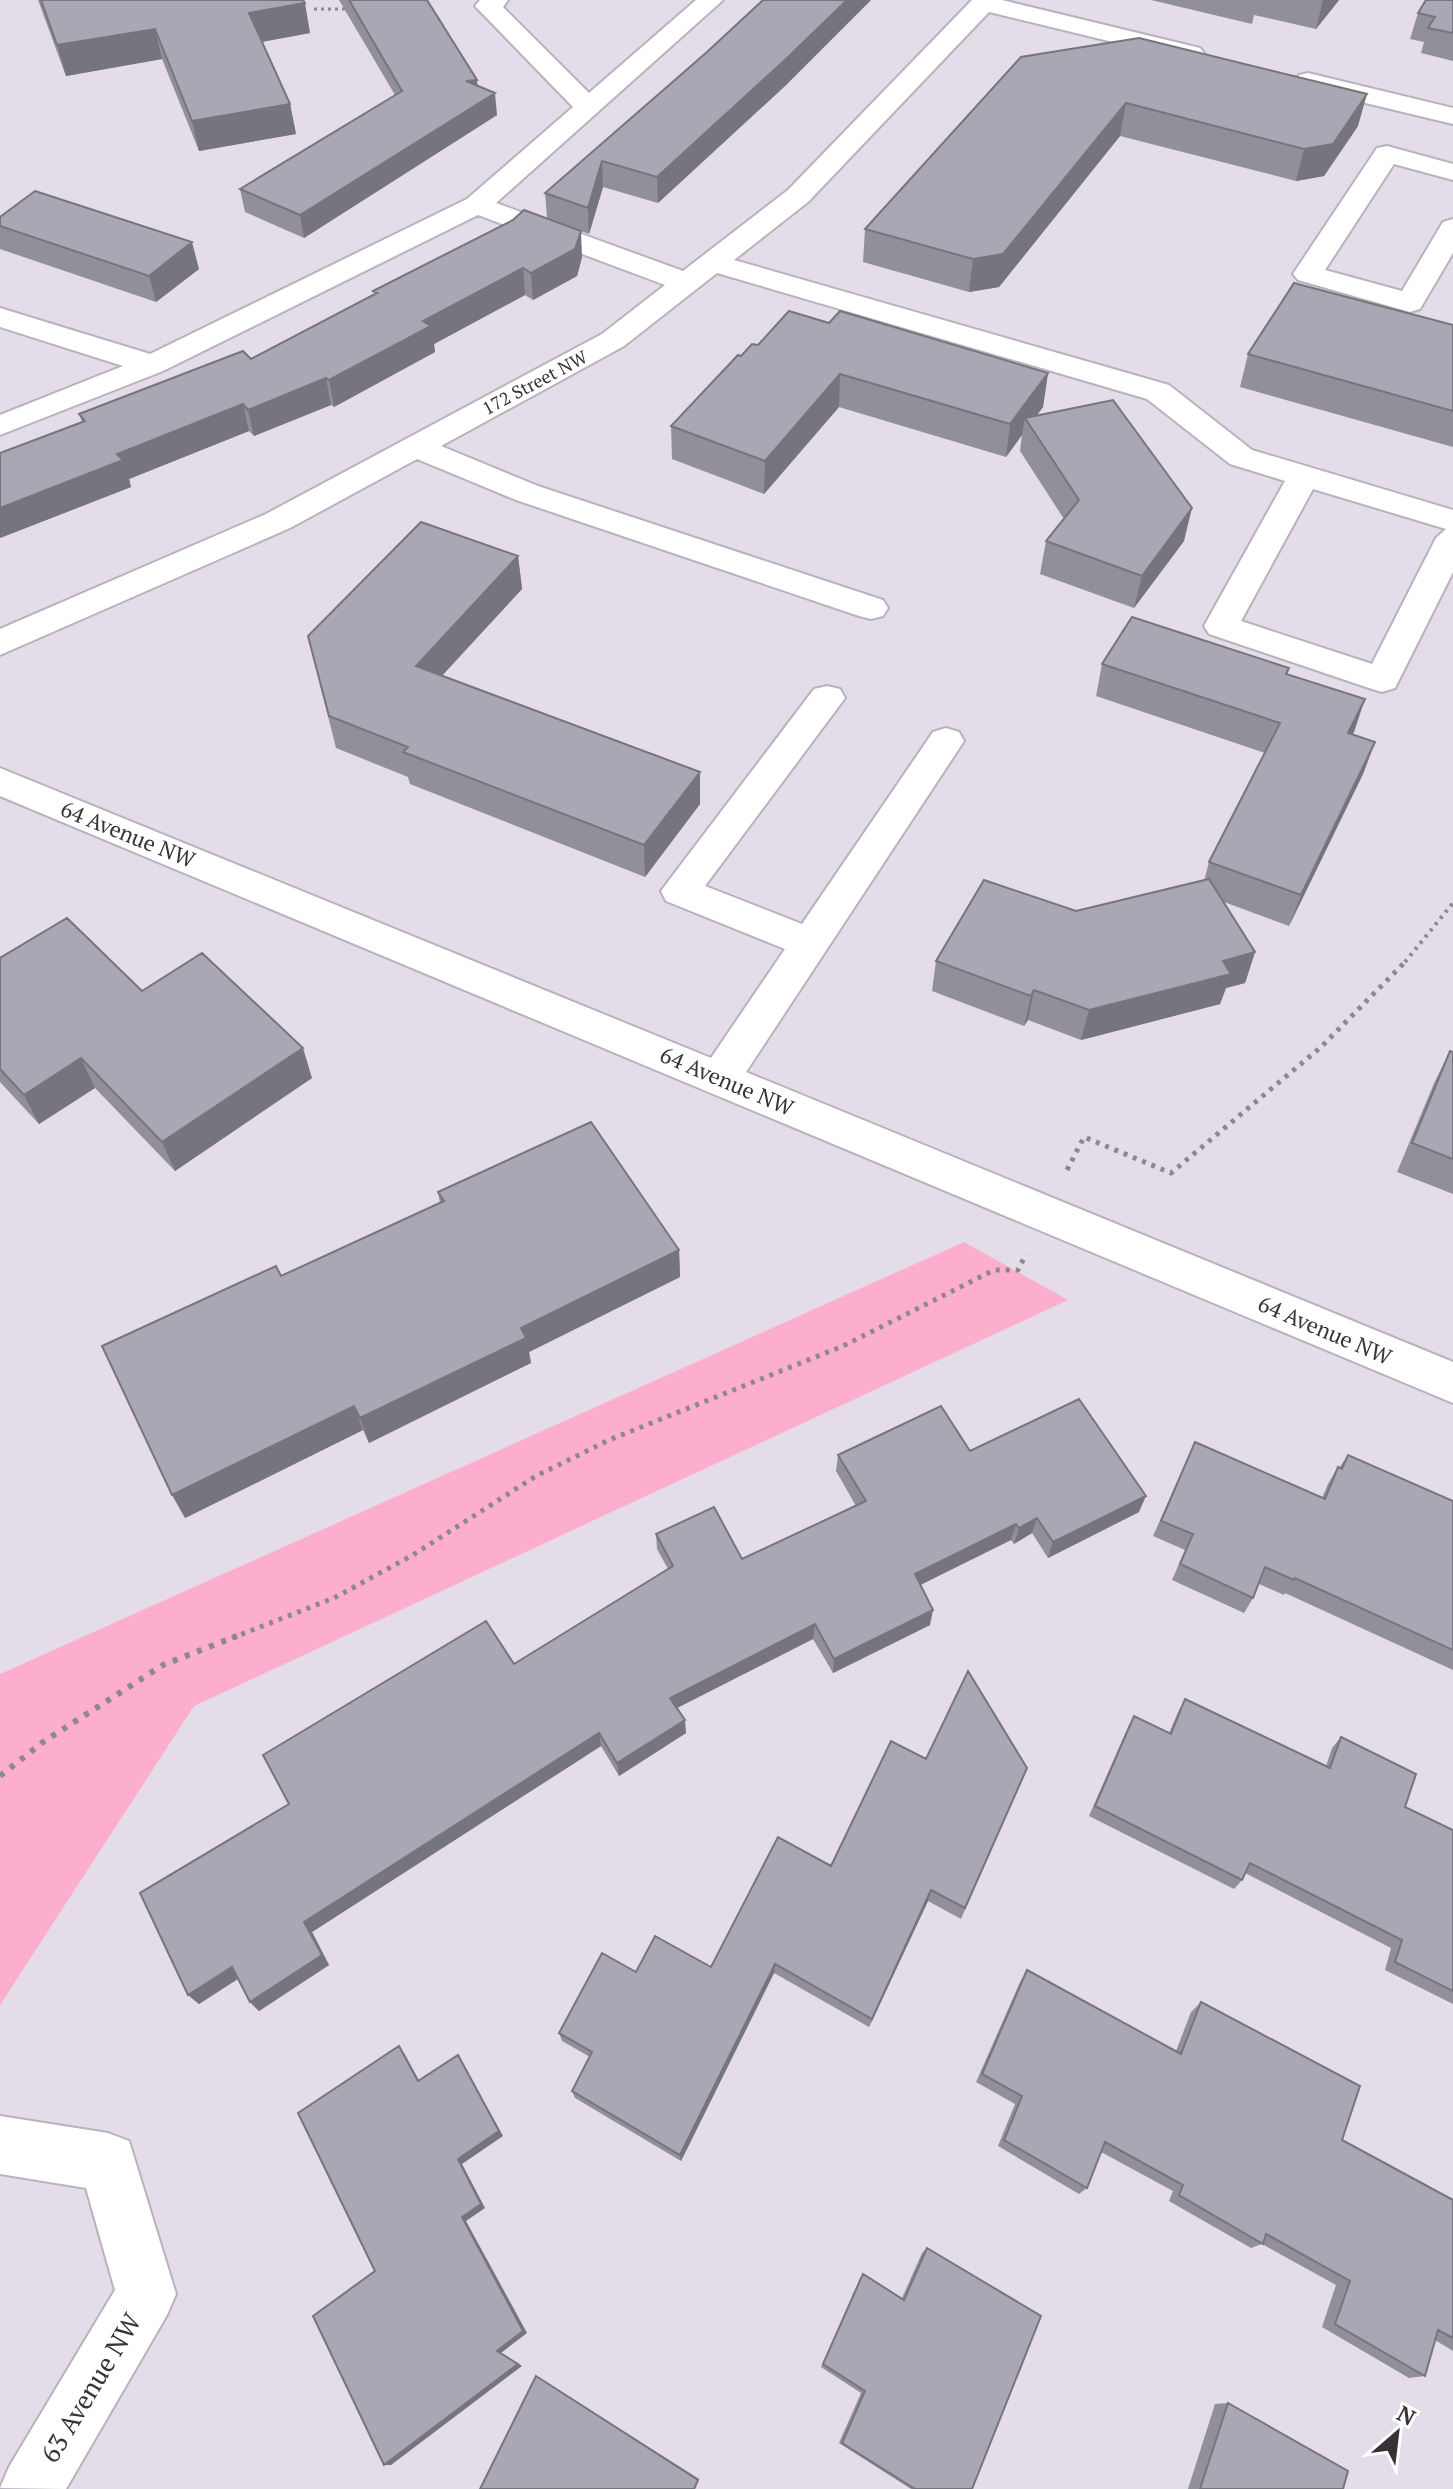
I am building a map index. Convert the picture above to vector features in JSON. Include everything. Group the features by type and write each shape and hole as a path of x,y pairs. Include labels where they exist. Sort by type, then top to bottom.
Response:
{"street":[{"path":"496,0 488,6 588,108"},
{"path":"0,426 152,365 477,205 711,0"},
{"path":"984,1 1210,58"},
{"name":"172 Street NW","path":"0,643 278,521 613,340 798,196 984,1"},
{"path":"1286,76 1453,116"},
{"path":"1453,172 1387,154 1308,274 1410,303 1453,228"},
{"path":"477,205 687,283"},
{"path":"713,263 1158,392 1241,457 1453,521"},
{"path":"0,317 152,365"},
{"path":"415,447 527,493 871,608"},
{"path":"1304,476 1221,626 1382,680 1453,538"},
{"path":"809,943 680,891 827,698"},
{"path":"720,1078 946,741"},
{"name":"64 Avenue NW","path":"0,781 1453,1383"},
{"name":"63 Avenue NW","path":"0,2145 108,2162 146,2294 31,2489"}],"path":[{"path":"314,9 362,8"},
{"path":"0,1776 43,1742 163,1665 334,1598 413,1555 474,1513 548,1470 609,1440 843,1346 994,1270 1018,1270 1084,1137 1171,1173 1346,1027 1418,951 1453,903"}],"shaded area":[{"path":"964,1242 1068,1300 194,1706 0,2005 0,1674"}],"building":[{"path":"41,0 303,0 305,3 249,13 290,104 192,121 155,29 57,45"},
{"path":"349,0 427,0 477,80 466,81 495,93 300,215 240,189 402,91"},
{"path":"763,0 847,0 657,177 602,161 588,208 545,193 707,52"},
{"path":"1426,0 1453,0 1453,33 1428,28 1435,17 1418,13"},
{"path":"1139,38 1367,94 1333,144 1304,149 1126,103 1003,254 973,259 865,229 1021,57"},
{"path":"35,191 192,242 149,276 0,226 0,217"},
{"path":"524,210 581,231 575,249 531,273 523,268 423,321 431,326 329,380 326,378 248,410 243,404 117,454 123,460 0,508 0,453 85,421 79,414 243,351 251,359 377,293 373,291 513,220"},
{"path":"1294,283 1453,325 1453,411 1248,354"},
{"path":"789,311 829,323 840,311 1048,373 1010,424 840,374 765,461 671,426 738,355 741,356 752,344 758,345"},
{"path":"1113,400 1192,508 1142,576 1046,541 1079,500 1025,418"},
{"path":"421,522 518,556 416,666 700,772 644,845 403,752 408,747 329,716 308,636"},
{"path":"1132,617 1289,668 1286,674 1365,699 1348,733 1375,742 1301,895 1209,862 1280,723 1102,664"},
{"path":"1209,879 1255,952 1223,961 1231,974 1089,1010 1034,990 1031,996 936,961 984,880 1076,911"},
{"path":"67,918 142,991 202,953 303,1048 162,1142 81,1058 24,1095 0,1069 0,958"},
{"path":"1450,1051 1453,1052 1453,1159 1412,1143"},
{"path":"591,1122 679,1250 521,1328 526,1338 360,1418 354,1406 172,1495 102,1346 276,1266 281,1276 444,1201 438,1192"},
{"path":"1079,1399 1146,1496 1053,1542 1037,1518 1019,1528 1016,1524 915,1574 933,1610 834,1659 815,1624 670,1698 685,1720 617,1763 599,1733 304,1922 322,1955 250,2002 232,1967 188,1995 140,1893 289,1804 263,1755 486,1621 514,1664 673,1566 656,1534 714,1507 742,1559 866,1501 838,1455 941,1406 970,1451"},
{"path":"1195,1442 1325,1499 1338,1467 1342,1469 1348,1455 1453,1501 1453,1650 1265,1567 1253,1598 1180,1564 1193,1534 1161,1521"},
{"path":"968,1671 1027,1768 965,1908 931,1890 872,2019 775,1964 680,2155 572,2091 592,2052 559,2033 602,1953 636,1972 655,1936 711,1967 778,1837 831,1866 891,1741 926,1759"},
{"path":"1185,1699 1330,1768 1341,1737 1416,1774 1405,1807 1453,1830 1453,1991 1395,1962 1402,1940 1250,1863 1242,1880 1095,1806 1134,1716 1171,1734"},
{"path":"1027,1970 1181,2054 1201,2002 1360,2086 1342,2140 1453,2200 1453,2338 1438,2330 1425,2376 1335,2324 1350,2281 1266,2234 1263,2244 1179,2195 1183,2185 1105,2142 1087,2188 1004,2140 1022,2096 982,2074"},
{"path":"399,2046 418,2081 458,2055 499,2131 458,2159 481,2204 462,2217 523,2331 497,2351 518,2364 384,2465 313,2316 375,2271 298,2113"},
{"path":"927,2248 1041,2316 972,2489 915,2489 842,2443 865,2391 823,2364 863,2274 904,2300"},
{"path":"536,2376 698,2480 694,2489 480,2489"},
{"path":"1228,2403 1348,2471 1343,2489 1200,2489"}]}
